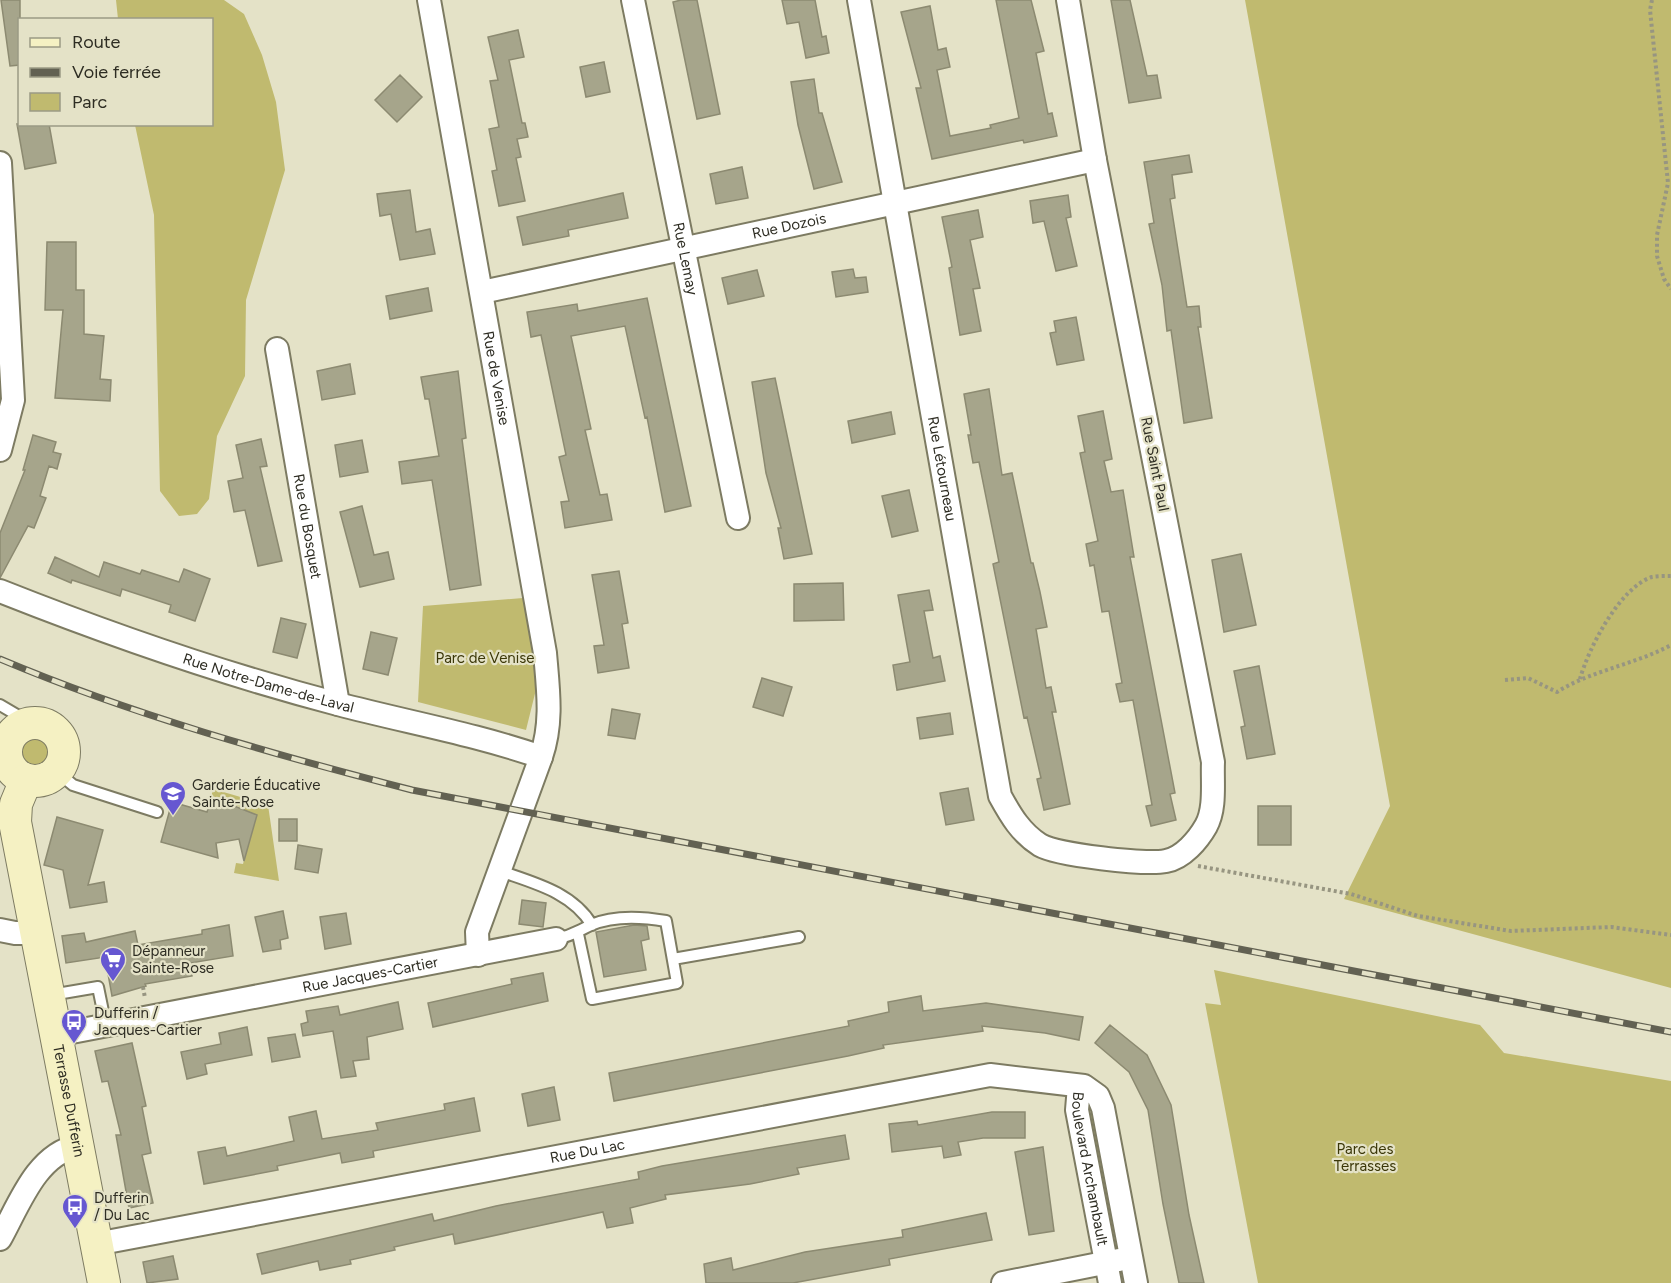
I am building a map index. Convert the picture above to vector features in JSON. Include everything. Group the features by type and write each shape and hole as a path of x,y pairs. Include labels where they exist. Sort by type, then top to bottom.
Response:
{"street":[{"name":"Rue de Venise","path":"429,0 545,653 550,714 548,736 541,757"},
{"name":"Rue Lemay","path":"633,0 738,518"},
{"name":"Rue Létourneau","path":"859,0 897,203 1000,796 1016,825 1042,846 1116,861 1168,861"},
{"name":"Rue Saint Paul","path":"1068,0 1095,160 1213,762 1212,800 1207,824 1190,848 1168,861"},
{"name":"Rue Dozois","path":"482,292 1095,160"},
{"path":"0,164 13,400 0,450"},
{"name":"Rue du Bosquet","path":"277,349 338,704"},
{"name":"Rue Notre-Dame-de-Laval","path":"0,591 93,628 225,673 338,704 504,744 541,757"},
{"path":"41,724 59,736 64,756 57,772 42,781 26,780 14,772 6,756 11,736 23,726 41,724"},
{"path":"478,955 477,932 541,757"},
{"name":"Terrasse Dufferin","path":"26,780 16,804 15,816 104,1283"},
{"path":"0,930 37,933"},
{"name":"Rue Jacques-Cartier","path":"56,1035 567,937"},
{"name":"Rue Du Lac","path":"96,1244 981,1075 1079,1086"},
{"name":"Boulevard Archambault","path":"1108,1273 1077,1110 1079,1086 1094,1092 1103,1108 1136,1283"},
{"path":"0,1239 43,1166 60,1151 77,1146"},
{"path":"1003,1283 1108,1273 1131,1258"}],"lane":[{"path":"0,705 17,716 23,726"},
{"path":"57,772 73,785 157,812"},
{"path":"500,871 566,898 585,914 592,925"},
{"path":"640,916 666,921 677,983 592,999 567,937 592,925 640,916"},
{"path":"673,958 800,937"},
{"path":"49,996 98,987 106,1026"}],"path":[{"path":"1652,0 1650,10 1668,183 1657,235 1658,256 1664,279 1671,289"},
{"path":"1580,679 1594,643 1632,590 1652,577 1671,576"},
{"path":"1505,680 1528,678 1557,692 1580,679 1652,656 1671,645"},
{"path":"1168,861 1351,894 1418,916 1511,931 1611,927 1671,935"}],"green space":[{"path":"116,0 224,0 244,14 262,55 276,102 285,170 246,300 245,376 217,436 209,499 197,514 179,516 160,491 154,215 135,126 213,126 213,18 118,18"},
{"path":"1245,0 1671,0 1671,988 1344,899 1390,806"},
{"name":"Parc de Venise","path":"535,597 545,653 526,730 418,702 423,606"},
{"path":"36,736 48,741 53,753 48,765 36,770 24,765 19,753 24,741"},
{"path":"213,789 268,805 279,881 234,873 236,863 243,864 256,815 243,811 244,808 224,802 223,805 210,802"},
{"name":"Parc des Terrasses","path":"1214,970 1480,1025 1504,1053 1671,1081 1671,1283 1258,1283 1205,1003 1221,1005"},
{"path":"1094,1112 1117,1232 1111,1234 1088,1113"}],"building":[{"path":"1,0 20,0 18,65 10,66"},
{"path":"697,0 720,114 697,119 673,2"},
{"path":"782,0 815,0 822,37 826,36 829,53 806,58 799,22 787,24"},
{"path":"996,0 1031,0 1044,51 1036,53 1048,114 1052,113 1057,136 1024,143 1023,140 932,159 916,88 921,88 901,12 930,6 938,50 946,48 950,67 937,70 950,136 991,128 990,125 1019,118"},
{"path":"1111,0 1130,0 1147,76 1157,75 1161,98 1129,103"},
{"path":"518,30 524,57 509,60 522,123 525,123 528,137 517,139 521,157 516,158 525,201 499,206 492,171 497,170 489,129 499,127 490,81 498,80 488,37"},
{"path":"604,62 610,92 586,97 580,67"},
{"path":"400,75 422,97 397,122 375,100"},
{"path":"814,79 819,113 822,113 842,182 814,189 798,125 791,82"},
{"path":"17,124 18,126 49,126 56,163 25,169"},
{"path":"1189,155 1192,172 1172,175 1175,198 1170,199 1187,307 1199,306 1201,327 1198,327 1212,418 1184,423 1171,330 1167,331 1162,285 1149,224 1154,223 1144,162"},
{"path":"742,167 748,198 716,204 710,174"},
{"path":"410,190 416,232 430,229 435,254 400,260 391,214 380,216 377,194"},
{"path":"623,193 628,218 568,230 569,236 523,245 517,217"},
{"path":"1068,195 1071,217 1066,218 1077,266 1056,271 1044,221 1033,223 1030,201"},
{"path":"978,210 983,237 970,240 980,288 973,289 981,331 960,335 949,268 952,267 942,217"},
{"path":"47,242 76,242 76,290 84,290 84,334 104,336 100,379 111,380 110,401 55,398 63,310 45,310"},
{"path":"853,269 855,278 866,277 868,292 836,297 832,272"},
{"path":"757,270 764,296 728,304 722,278"},
{"path":"428,288 432,311 390,319 386,296"},
{"path":"647,298 691,506 665,512 647,417 645,418 625,326 571,336 591,429 585,430 600,495 607,494 612,520 565,528 561,502 569,501 559,457 566,455 541,335 531,337 527,312 577,304 578,311"},
{"path":"1076,317 1084,360 1057,365 1050,333 1056,332 1054,321"},
{"path":"350,364 355,394 322,400 317,371"},
{"path":"458,371 466,438 462,439 481,585 450,590 432,480 402,484 399,462 439,456 429,399 425,399 421,377"},
{"path":"775,378 812,554 784,559 778,528 781,528 766,473 752,382"},
{"path":"989,389 1002,475 1012,473 1047,627 1036,629 1046,688 1051,687 1056,712 1052,712 1070,804 1044,810 1037,779 1041,778 1027,717 1024,718 993,564 999,562 979,462 973,463 968,435 971,435 964,394"},
{"path":"1103,411 1112,459 1104,461 1111,492 1123,490 1134,557 1130,557 1175,793 1170,794 1176,820 1151,826 1146,806 1152,805 1133,700 1120,702 1116,684 1122,683 1109,611 1102,612 1094,565 1090,566 1086,544 1098,541 1080,453 1085,452 1078,416"},
{"path":"891,412 895,434 852,443 848,421"},
{"path":"33,435 56,442 53,452 61,454 57,469 49,466 40,496 46,498 34,528 28,526 0,578 0,533 25,470 23,470"},
{"path":"261,439 267,466 260,467 282,561 258,566 245,510 234,512 228,481 243,478 236,445"},
{"path":"362,440 368,472 340,477 335,445"},
{"path":"909,490 918,531 892,537 882,496"},
{"path":"362,506 374,555 388,552 394,579 360,587 340,512"},
{"path":"1241,554 1256,625 1224,632 1212,560"},
{"path":"55,557 99,577 104,562 140,574 142,570 179,582 184,569 210,579 195,621 169,612 171,605 122,589 120,596 72,580 71,583 48,573"},
{"path":"619,571 628,623 622,624 629,668 598,673 594,646 604,645 592,575"},
{"path":"843,583 844,620 794,621 794,584"},
{"path":"929,590 933,610 924,611 933,658 940,656 945,681 897,690 893,665 910,662 898,595"},
{"path":"281,618 306,624 297,658 273,652"},
{"path":"371,632 397,638 388,675 363,669"},
{"path":"1259,666 1275,754 1247,759 1241,727 1245,726 1234,671"},
{"path":"762,678 792,687 783,716 753,707"},
{"path":"612,709 640,714 635,739 608,735"},
{"path":"950,713 953,734 920,739 917,718"},
{"path":"968,788 974,820 946,825 940,793"},
{"path":"172,802 207,812 210,802 223,805 224,802 257,815 244,861 239,839 216,843 218,858 161,842"},
{"path":"1258,806 1291,806 1291,845 1258,845"},
{"path":"57,817 103,830 88,885 104,882 107,902 70,908 63,870 44,865"},
{"path":"279,819 297,819 297,841 279,841"},
{"path":"298,845 322,849 318,873 295,869"},
{"path":"522,900 546,903 543,927 519,924"},
{"path":"283,911 288,938 280,940 281,949 263,952 255,917"},
{"path":"346,913 351,944 325,949 320,917"},
{"path":"229,925 233,956 190,963 192,976 145,984 146,986 112,996 105,957 66,963 62,936 84,933 86,942 135,931 138,945 202,934 202,930"},
{"path":"634,925 647,926 649,939 641,941 646,970 604,977 596,932"},
{"path":"543,973 548,1001 433,1027 428,1003 512,984 511,979"},
{"path":"921,996 923,1011 986,1003 1083,1017 1079,1040 1045,1033 982,1026 983,1031 883,1045 884,1048 848,1056 614,1101 609,1073 849,1026 848,1021 889,1012 888,1002"},
{"path":"398,1002 403,1029 367,1037 369,1059 353,1061 356,1076 341,1078 333,1031 303,1036 301,1024 308,1022 306,1011 338,1006 340,1015"},
{"path":"1110,1025 1147,1055 1171,1105 1189,1215 1204,1283 1179,1283 1163,1204 1148,1110 1129,1072 1095,1043"},
{"path":"247,1027 252,1055 205,1064 207,1074 187,1079 181,1052 221,1044 219,1033"},
{"path":"295,1034 300,1057 272,1062 268,1038"},
{"path":"132,1043 146,1106 142,1107 151,1153 142,1155 153,1203 129,1208 116,1135 121,1135 108,1081 102,1082 95,1051"},
{"path":"554,1087 560,1120 528,1126 522,1094"},
{"path":"474,1098 480,1131 373,1151 374,1157 342,1163 340,1153 277,1166 278,1170 204,1184 198,1152 225,1147 227,1156 294,1141 289,1117 316,1111 322,1139 378,1130 376,1123 445,1110 444,1104"},
{"path":"992,1112 1025,1112 1025,1138 983,1138 958,1142 961,1155 944,1158 942,1146 892,1152 889,1124 917,1121 918,1125"},
{"path":"845,1135 849,1159 797,1168 799,1174 750,1184 665,1195 666,1199 630,1208 633,1223 607,1228 603,1212 455,1244 453,1234 394,1247 395,1250 350,1260 351,1264 320,1270 318,1261 262,1274 257,1254 432,1214 434,1221 496,1206 639,1179 638,1172 662,1166"},
{"path":"1043,1147 1054,1231 1029,1235 1015,1152"},
{"path":"986,1213 992,1240 889,1259 890,1265 793,1283 706,1283 704,1264 731,1258 733,1270 805,1252 903,1237 902,1230"},
{"path":"173,1256 178,1279 147,1283 143,1262"}],"railway":[{"path":"0,659 152,716 307,762 412,790 1671,1032"}],"place":[{"name":"Garderie Éducative Sainte-Rose","path":"173,817"},
{"name":"Dépanneur Sainte-Rose","path":"113,983"},
{"name":"Dufferin / Jacques-Cartier","path":"74,1045"},
{"name":"Dufferin / Du Lac","path":"75,1230"}]}
